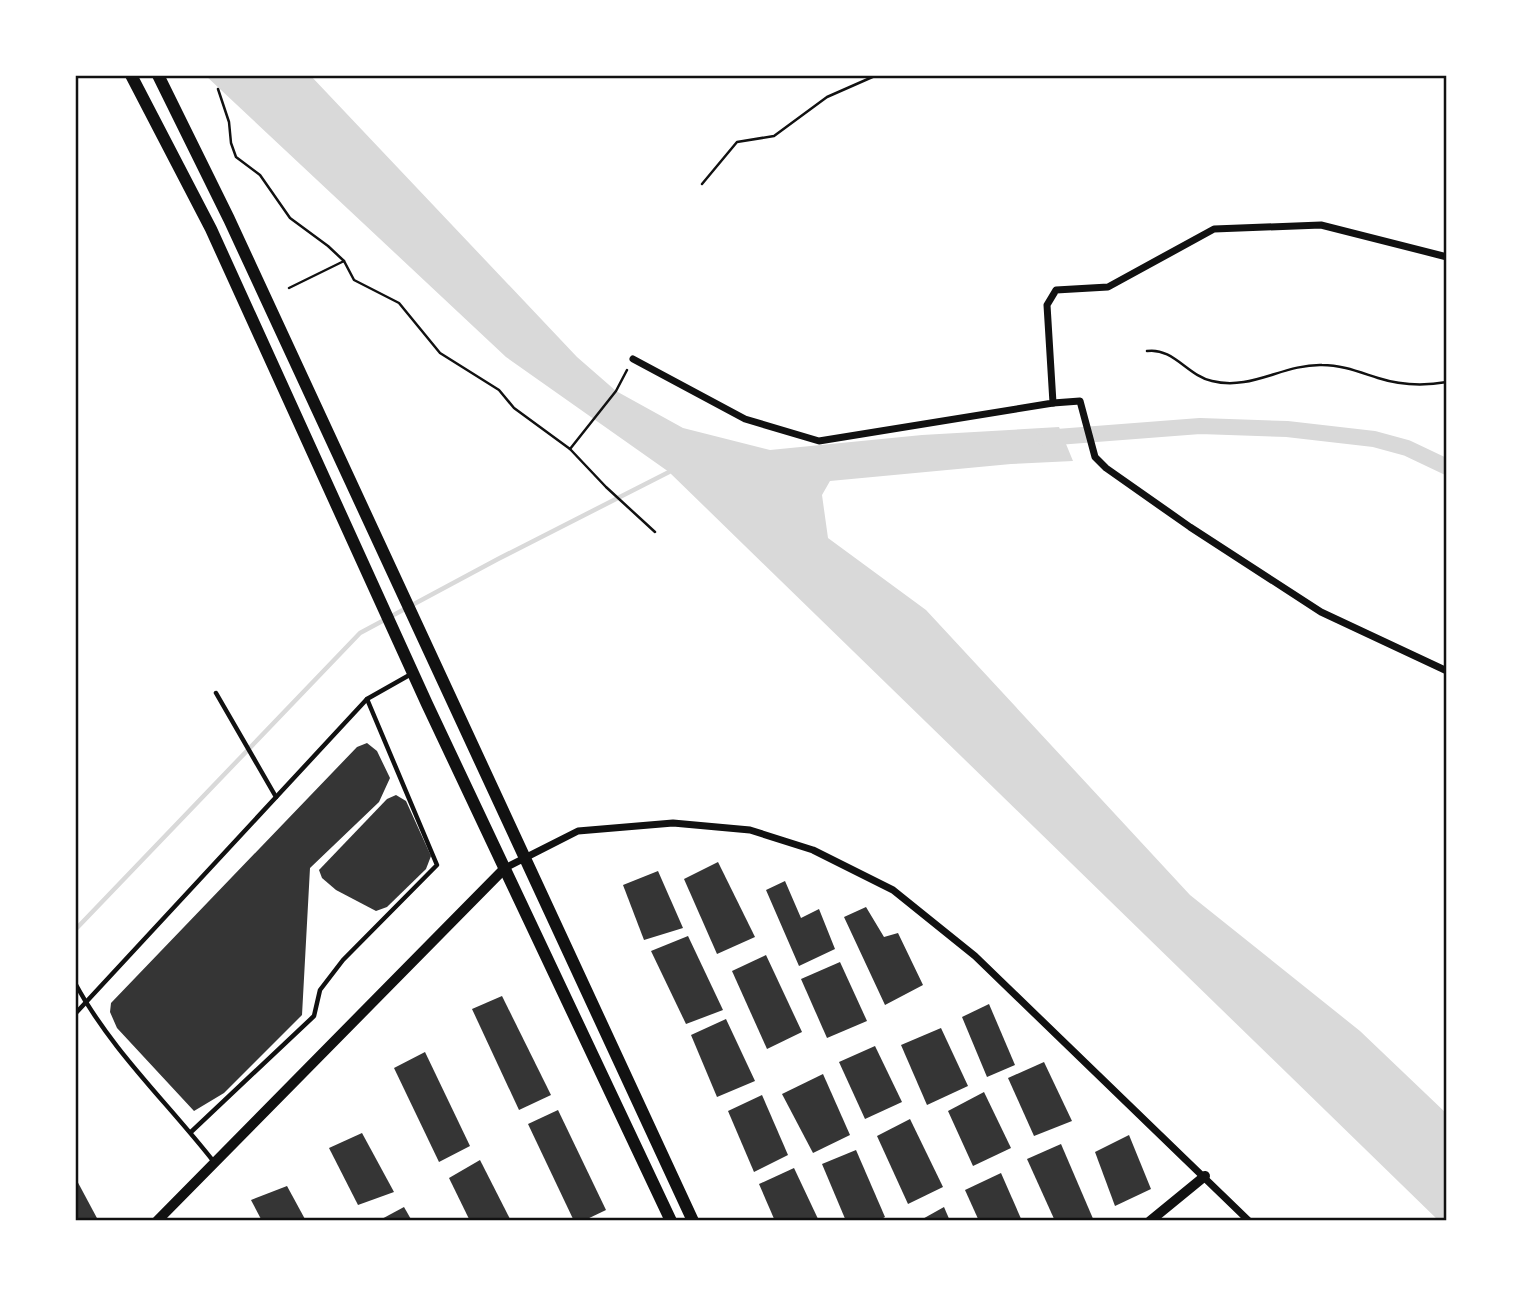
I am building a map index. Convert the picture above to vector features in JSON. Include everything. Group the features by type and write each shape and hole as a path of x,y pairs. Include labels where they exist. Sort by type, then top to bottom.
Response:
{"main road":[{"path":"131,75 211,229 414,673 671,1221"},
{"path":"158,75 229,219 693,1221"}],"street":[{"path":"1053,402 1047,305 1056,290 1108,287 1214,229 1321,225 1447,257"},
{"path":"633,359 746,419 818,441 1053,402 1080,401 1095,457 1106,468 1180,521 1321,612 1447,671"},
{"path":"157,1221 505,867 578,831 673,823 750,830 813,850 893,890 975,956 1249,1221"},
{"path":"1150,1221 1205,1176"}],"lane":[{"path":"75,1014 367,699 414,673"},
{"path":"216,693 276,797"},
{"path":"191,1132 314,1016 320,990 343,960 437,865 367,699"},
{"path":"75,984 135,1068 191,1132 214,1163"}],"path":[{"path":"702,184 737,142 774,136 827,97 877,75"},
{"path":"218,89 229,122 231,143 236,157 261,175 290,218 344,261 354,280 399,303 440,353 499,390 514,408 570,449 655,532"},
{"path":"289,288 344,261"},
{"path":"1147,351 1157,349 1210,381 1228,383 1257,381 1284,370 1319,365 1350,368 1380,379 1406,384 1430,385 1447,382"},
{"path":"570,449 616,391 633,359"}],"shaded area":[{"path":"205,75 310,75 577,357 616,391 683,428 770,450 922,435 1059,427 1073,461 830,481 822,495 828,538 926,610 1190,895 1360,1031 1447,1114 1447,1221 1439,1221 669,472 506,357"}],"building":[{"path":"367,743 377,751 390,778 379,802 310,868 302,1015 224,1093 194,1111 117,1028 110,1012 111,1003 357,747"},
{"path":"396,795 406,801 431,856 426,869 387,907 376,911 336,890 322,878 319,870 387,799"},
{"path":"718,862 755,937 717,954 684,879"},
{"path":"658,871 683,928 644,940 623,885"},
{"path":"785,881 801,918 819,909 835,949 799,966 766,890"},
{"path":"866,907 884,937 898,933 923,985 885,1005 844,917"},
{"path":"688,936 723,1010 686,1024 651,951"},
{"path":"766,955 802,1032 767,1049 732,971"},
{"path":"840,962 867,1021 827,1038 801,979"},
{"path":"502,996 551,1095 519,1110 472,1009"},
{"path":"989,1004 1015,1065 987,1077 962,1017"},
{"path":"726,1019 755,1081 717,1097 691,1035"},
{"path":"941,1028 968,1086 927,1105 901,1045"},
{"path":"875,1046 902,1102 865,1119 839,1062"},
{"path":"425,1052 470,1146 439,1162 394,1068"},
{"path":"1044,1062 1072,1121 1034,1136 1008,1078"},
{"path":"823,1074 850,1135 813,1153 782,1094"},
{"path":"984,1092 1011,1148 973,1166 948,1111"},
{"path":"762,1095 788,1155 754,1172 728,1111"},
{"path":"558,1110 606,1210 583,1221 574,1221 528,1124"},
{"path":"910,1119 943,1187 908,1204 877,1136"},
{"path":"362,1133 394,1192 358,1205 329,1148"},
{"path":"1129,1135 1151,1189 1115,1206 1095,1152"},
{"path":"1061,1144 1094,1221 1055,1221 1027,1159"},
{"path":"856,1150 885,1217 878,1221 846,1221 822,1164"},
{"path":"480,1160 511,1221 470,1221 449,1178"},
{"path":"794,1168 819,1221 775,1221 759,1184"},
{"path":"1001,1173 1022,1221 979,1221 965,1190"},
{"path":"75,1177 98,1220 75,1221"},
{"path":"287,1186 306,1221 262,1221 251,1200"},
{"path":"404,1207 412,1221 378,1221"},
{"path":"944,1207 950,1221 919,1221"}],"waterway":[{"path":"1044,438 1200,426 1287,429 1374,439 1407,448 1447,467"},
{"path":"75,930 360,633 669,472"}]}
